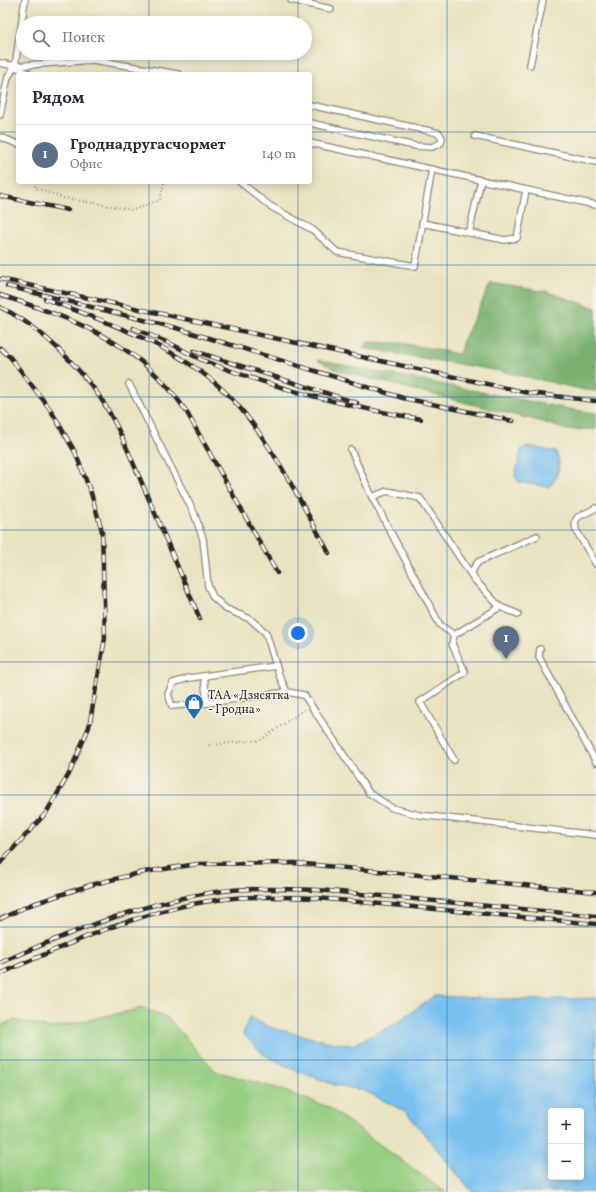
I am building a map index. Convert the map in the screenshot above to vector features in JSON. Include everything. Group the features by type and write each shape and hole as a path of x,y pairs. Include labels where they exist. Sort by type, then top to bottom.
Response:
{"lane":[{"path":"23,16 25,0"},
{"path":"291,0 331,9"},
{"path":"530,65 543,0"},
{"path":"0,115 8,77 15,66 16,59"},
{"path":"0,63 15,66 93,60 166,72"},
{"path":"15,66 26,72"},
{"path":"312,105 439,133 442,138 441,143 432,147 415,146 312,123"},
{"path":"476,136 596,162"},
{"path":"0,138 16,143"},
{"path":"312,143 596,205"},
{"path":"242,184 270,206 313,230 337,252 415,266 432,169"},
{"path":"469,233 481,180"},
{"path":"422,224 505,240 517,238 526,190"},
{"path":"129,384 194,513 203,539 208,586 213,597 226,609 250,619 266,633 286,692"},
{"path":"351,450 372,497 440,624 454,635"},
{"path":"372,497 387,491 420,498 474,579 500,607 518,614"},
{"path":"596,508 578,517 575,522 576,530 596,564"},
{"path":"474,579 472,571 478,562 537,536"},
{"path":"454,760 420,702 465,672 452,644 454,635 500,607"},
{"path":"540,649 539,657 596,762"},
{"path":"276,666 204,676 173,683 168,694 172,706 207,703 286,692 304,695 369,793 392,808 420,814 596,835"},
{"path":"204,676 207,703"}],"path":[{"path":"36,184 35,188 64,198 133,210 160,200 164,184"},
{"path":"209,745 261,740 311,705"}],"green space":[{"path":"491,283 548,292 596,308 596,391 585,390 500,371 362,348 369,342 401,343 459,354 463,341"},
{"path":"317,360 596,413 596,429 567,430 539,421 339,371"},
{"path":"143,1008 168,1018 215,1071 276,1088 328,1107 445,1192 0,1192 0,1026 13,1020 52,1028"}],"water":[{"path":"527,446 556,452 559,461 557,476 548,487 519,482 515,476 521,450"},
{"path":"434,996 528,1000 596,998 596,1192 472,1192 406,1112 363,1090 335,1085 292,1069 263,1054 243,1034 249,1017 272,1028 325,1041 352,1045 392,1026"}],"railway":[{"path":"0,196 68,210"},
{"path":"0,279 529,393 596,401"},
{"path":"7,286 176,328 403,398 513,421"},
{"path":"0,295 80,324 104,336 127,351 168,387 186,411 277,573"},
{"path":"45,299 94,317 145,339 193,366 214,382 233,400 261,435 296,493 329,553"},
{"path":"0,307 26,322 50,341 72,363 99,395 118,428 200,619"},
{"path":"133,328 169,343 202,360 260,381 340,403 421,419"},
{"path":"0,348 10,357 50,409 75,452 91,493 102,531 105,638 89,727 69,774 46,813 0,863"},
{"path":"194,351 357,403"},
{"path":"0,919 30,905 90,885 144,872 198,864 295,863 596,892"},
{"path":"0,963 84,928 144,908 203,894 232,890 318,890 596,916"},
{"path":"0,974 85,937 144,916 174,908 234,898 317,898 596,924"}],"place":[{"name":"Гроднадругасчормет","path":"506,659"},
{"name":"ТАА «Дзясятка - Гродна»","path":"194,720"}]}
